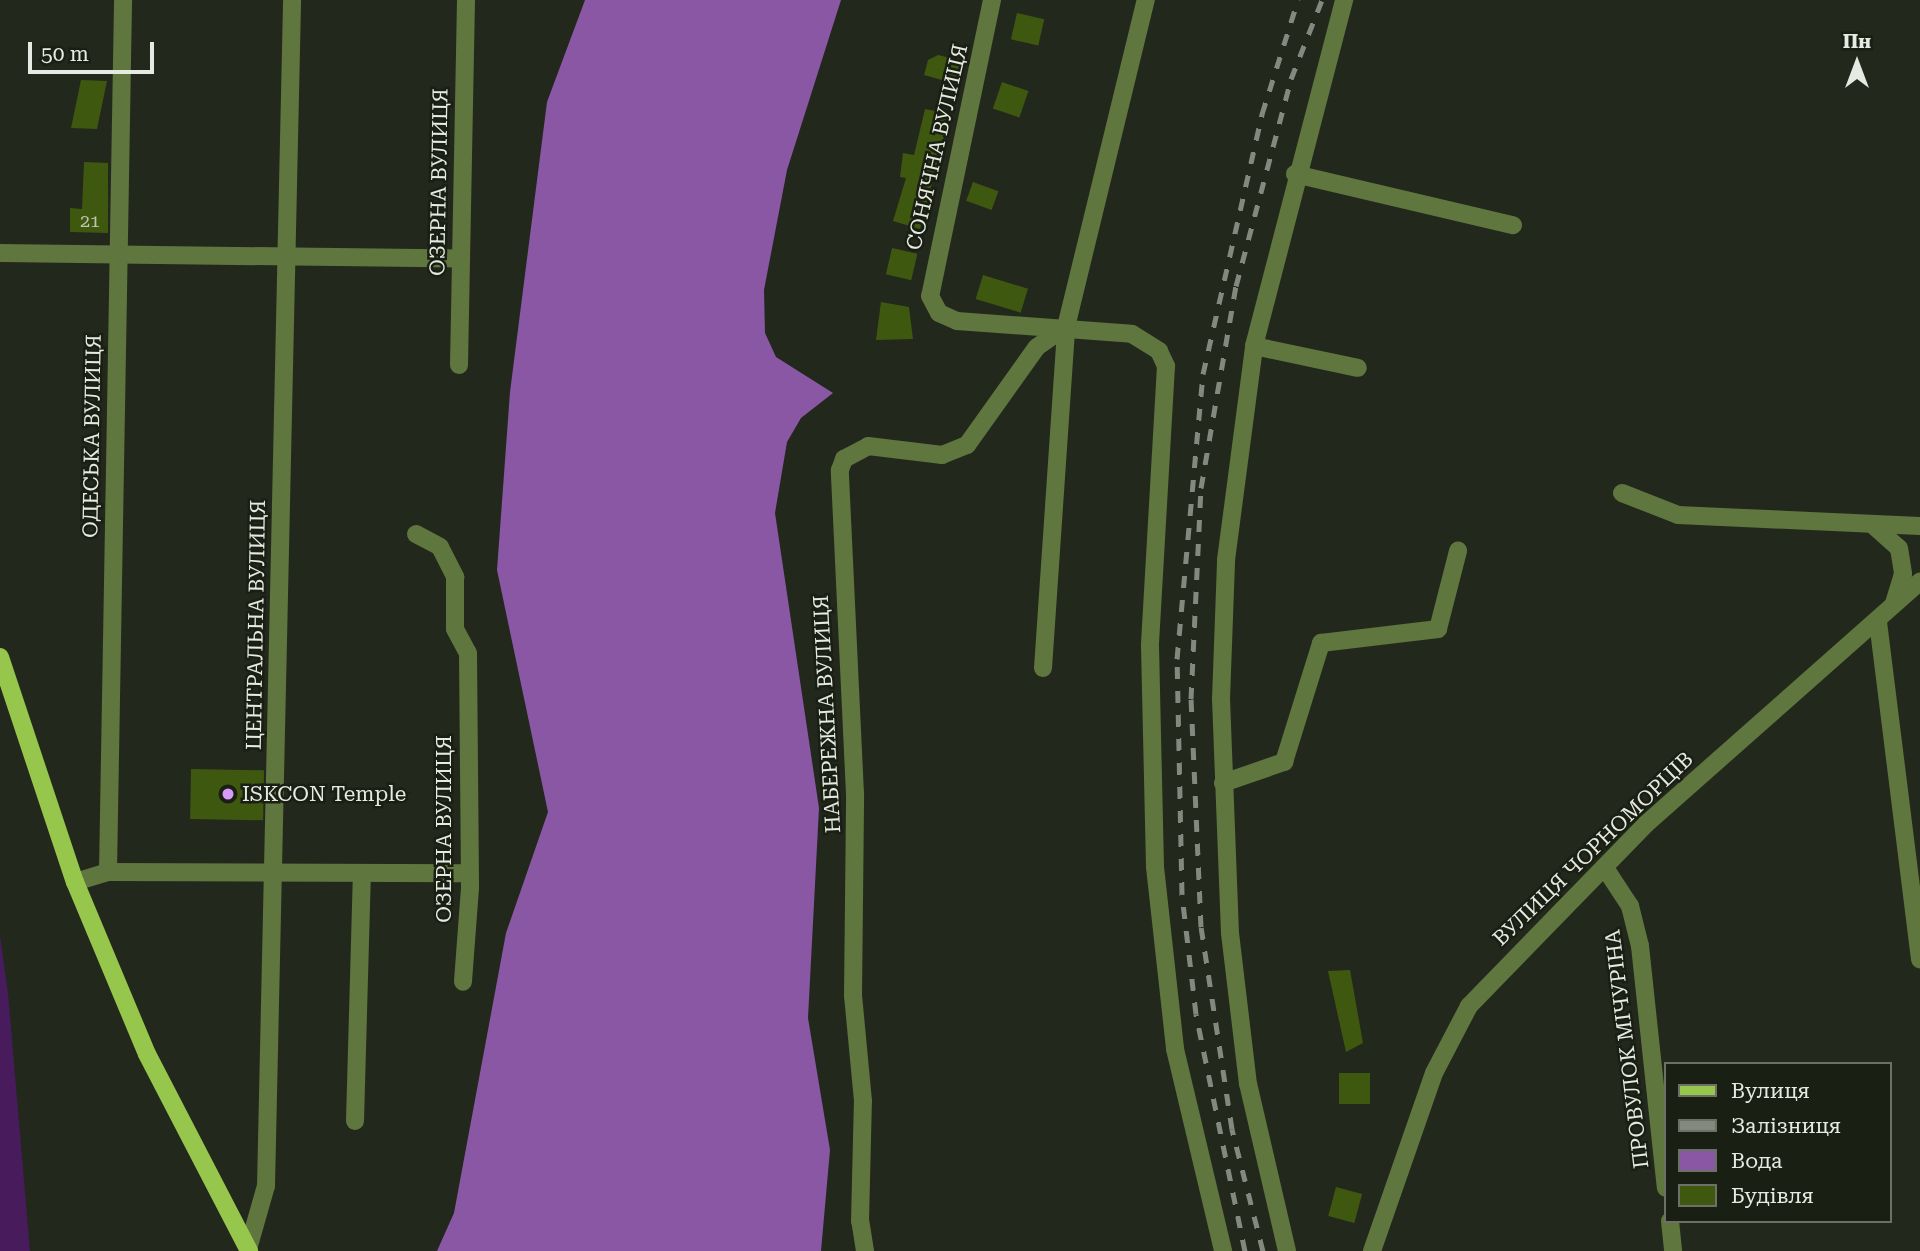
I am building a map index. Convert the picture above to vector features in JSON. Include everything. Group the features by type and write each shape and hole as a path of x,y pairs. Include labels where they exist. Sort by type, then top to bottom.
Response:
{"main road":[{"path":"0,657 75,882 147,1054 248,1250"}],"street":[{"name":"ОДЕСЬКА ВУЛИЦЯ","path":"108,872 123,0"},
{"name":"ЦЕНТРАЛЬНА ВУЛИЦЯ","path":"248,1250 266,1186 292,0"},
{"name":"ОЗЕРНА ВУЛИЦЯ","path":"459,365 459,259 467,0"},
{"name":"СОНЯЧНА ВУЛИЦЯ","path":"992,0 932,267 933,305 957,321 1066,327"},
{"path":"1043,668 1066,327 1146,0"},
{"path":"1287,1251 1237,1009 1223,783 1226,559 1254,345 1295,174 1343,0"},
{"path":"1295,174 1513,225"},
{"path":"0,253 459,259"},
{"path":"1066,327 1132,334 1159,351 1168,381 1151,620 1155,867 1175,1049 1223,1251"},
{"name":"НАБЕРЕЖНА ВУЛИЦЯ","path":"865,1251 860,1221 863,1101 853,996 855,794 840,470 844,458 869,446 926,455 957,452 978,435 1037,347 1066,327"},
{"path":"1254,345 1358,368"},
{"path":"1622,493 1678,514 1920,526"},
{"path":"1869,523 1899,548 1903,573 1893,607"},
{"name":"ОЗЕРНА ВУЛИЦЯ","path":"416,534 440,547 455,577 455,629 468,653 463,982"},
{"path":"1223,783 1284,762 1321,643 1438,629 1458,551"},
{"name":"ВУЛИЦЯ ЧОРНОМОРЦІВ","path":"1371,1251 1457,1023 1511,958 1607,871 1646,824 1878,622 1920,582"},
{"path":"1878,622 1920,959"},
{"name":"ПРОВУЛОК МІЧУРІНА","path":"1607,871 1638,936 1664,1170"},
{"path":"75,882 108,872 362,876 466,873"},
{"path":"355,1121 362,876"},
{"path":"1670,1223 1673,1251"}],"shaded area":[{"path":"0,936 8,993 30,1251 0,1251"}],"water":[{"path":"585,0 841,0 787,170 764,290 765,333 776,357 833,393 801,418 787,442 775,513 819,808 808,1018 830,1150 821,1251 437,1251 454,1213 506,933 548,812 497,570 510,392 547,102"}],"building":[{"path":"1017,13 1044,19 1038,46 1011,39"},
{"path":"938,55 962,61 956,84 924,75 928,60"},
{"path":"81,80 107,81 97,129 71,128"},
{"path":"1002,82 1028,91 1019,118 993,108"},
{"path":"925,109 950,114 920,229 893,221 906,178 900,177 903,153 914,155"},
{"path":"84,162 108,163 108,233 70,232 70,208 82,209"},
{"path":"973,182 998,191 992,210 966,201"},
{"path":"892,248 917,254 911,280 886,274"},
{"path":"983,275 1028,289 1021,313 976,299"},
{"path":"881,302 909,307 913,339 876,340"},
{"name":"ISKCON Temple","path":"191,769 264,770 263,820 190,819"},
{"path":"1350,970 1363,1043 1346,1052 1328,971"},
{"path":"1339,1073 1370,1073 1370,1104 1339,1104"},
{"path":"1336,1187 1362,1194 1354,1223 1328,1216"}],"railway":[{"path":"1245,1251 1196,1014 1182,894 1177,659 1203,374 1262,114 1298,0"},
{"path":"1263,1251 1232,1129 1201,927 1191,699 1201,488 1236,286 1291,79 1322,0"}],"place":[{"name":"ISKCON Temple","path":"228,794"}]}
